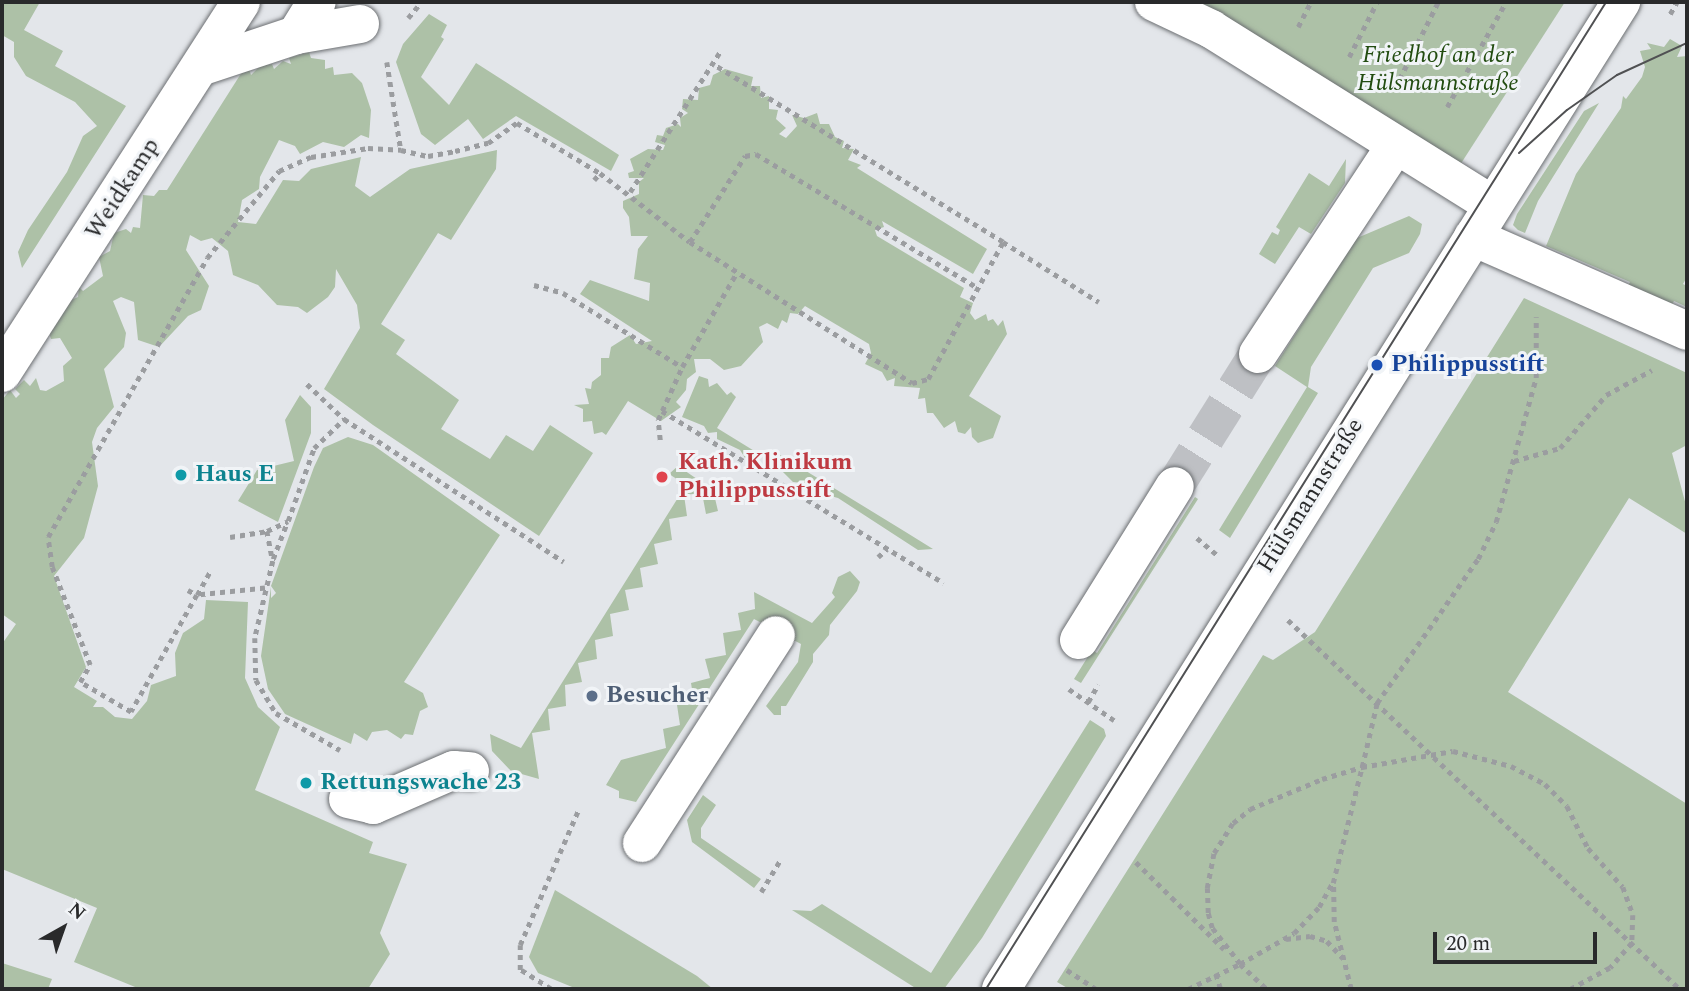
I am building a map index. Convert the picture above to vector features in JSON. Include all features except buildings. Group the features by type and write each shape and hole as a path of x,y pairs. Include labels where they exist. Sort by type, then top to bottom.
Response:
{"street":[{"name":"Weidkamp","path":"2,373 241,2"},
{"path":"296,35 317,2"},
{"path":"1154,2 1211,29 1493,205"},
{"name":"Hülsmannstraße","path":"1001,989 1621,2"},
{"path":"200,67 296,35 360,24"},
{"path":"1258,354 1396,145"},
{"path":"1473,237 1687,331"},
{"path":"1079,640 1175,486"},
{"path":"642,843 776,635"},
{"path":"348,799 373,805 454,771 470,771"}],"path":[{"path":"1295,33 1311,2"},
{"path":"1346,61 1377,2"},
{"path":"1391,96 1438,2"},
{"path":"1447,107 1507,2"},
{"path":"1665,22 1677,2"},
{"path":"403,26 418,6"},
{"path":"386,52 401,150"},
{"path":"629,192 720,52"},
{"path":"713,64 1099,302"},
{"path":"210,572 131,712 80,682 90,665 48,552 56,518 138,384 207,258 279,171 311,157 368,148 401,150 428,156 488,143 517,123 629,192 690,242 912,383 928,379 1003,242"},
{"path":"690,242 746,156 756,154 978,288"},
{"path":"594,180 600,173"},
{"path":"1351,989 1334,922 1333,883 1377,703 1478,559 1496,523 1536,378 1532,265"},
{"path":"660,439 657,430 662,411 682,367 738,272"},
{"path":"534,285 563,293 682,367"},
{"path":"1514,461 1556,450 1606,395 1660,366"},
{"path":"307,384 344,419 564,562"},
{"path":"662,411 944,583"},
{"path":"344,419 314,448 265,588 254,652 256,680 264,697 293,727 349,755"},
{"path":"230,537 267,531 288,521"},
{"path":"267,531 273,561"},
{"path":"1200,540 1432,754 1680,989"},
{"path":"878,557 887,549"},
{"path":"188,590 197,595 265,588"},
{"path":"1063,686 1154,746"},
{"path":"1240,964 1212,928 1208,913 1210,869 1225,833 1258,804 1362,767 1432,754 1466,753 1530,773 1559,797 1576,820 1588,848 1623,887 1633,915 1632,943 1610,968 1570,989"},
{"path":"551,989 520,970 520,945 578,811"},
{"path":"1101,830 1267,989"},
{"path":"761,892 780,859"},
{"path":"1188,989 1285,939 1319,907 1333,883"},
{"path":"1285,939 1310,936 1327,941 1343,958"},
{"path":"1216,974 1221,989"}],"green space":[{"path":"2,2 40,2 24,30 63,51 55,66 126,106 22,268 18,252 28,230 67,172 83,136 97,126 75,102 26,76 14,57 14,42 2,35"},
{"name":"Friedhof an der Hülsmannstraße","path":"1191,2 1565,2 1460,165"},
{"path":"429,14 447,25 441,37 444,39 421,77 449,105 476,63 619,155 611,171 516,116 483,139 468,119 435,145 421,134 396,62 403,44"},
{"path":"1670,39 1682,46 1677,57 1687,56 1687,277 1683,284 1687,286 1687,307 1674,301 1669,309 1626,290 1630,282 1546,246 1576,174 1621,108 1623,96 1626,99 1642,77 1645,67 1640,51 1651,49 1647,43 1664,47"},
{"path":"309,52 311,58 325,60 325,69 333,67 334,75 352,73 362,83 371,110 369,138 361,135 344,147 323,142 300,154 295,146 279,140 260,177 259,189 242,200 238,222 256,224 283,180 299,181 311,169 361,157 355,186 370,197 410,169 497,150 496,169 451,240 438,233 381,324 405,340 396,354 459,400 441,429 490,459 506,435 533,451 550,425 593,453 539,536 373,425 324,389 360,328 357,305 336,269 335,287 328,297 307,313 298,307 277,305 258,285 233,275 228,251 212,238 201,241 190,235 186,250 209,286 201,310 188,316 159,347 138,340 134,302 121,297 113,301 126,333 124,347 104,369 114,407 97,428 92,442 98,486 84,538 54,576 86,667 74,687 97,701 93,707 103,707 115,717 132,719 147,701 151,685 176,676 175,653 183,633 204,619 206,600 248,602 245,678 258,707 280,727 255,790 373,842 369,853 407,864 380,933 390,954 368,989 140,989 74,962 97,908 2,869 2,644 16,624 2,614 2,400 10,390 16,398 20,394 15,389 24,380 30,386 36,378 40,390 46,391 64,381 63,366 72,358 60,338 51,339 48,329 67,302 78,297 79,287 83,291 103,276 99,257 110,251 114,233 126,229 131,233 133,227 140,228 143,195 154,196 159,190 167,190 242,72 249,69 251,75 260,66 272,64 274,69 283,61 291,64 289,58"},
{"path":"725,69 753,77 751,86 760,86 761,98 769,96 769,109 778,110 776,119 786,128 779,134 786,138 797,126 792,115 804,118 817,113 820,124 829,124 835,137 844,141 842,148 854,149 848,160 861,165 857,168 987,249 973,274 882,221 884,227 875,230 877,236 964,288 960,297 973,303 970,313 975,320 986,314 988,321 993,319 998,326 1003,320 1007,334 969,396 1001,416 993,438 978,443 972,437 971,427 965,434 958,432 955,421 944,428 933,413 927,413 925,398 918,399 920,388 894,386 895,378 887,381 882,372 865,364 871,353 869,344 805,306 798,314 790,313 787,323 782,320 778,329 767,323 759,327 763,342 741,366 724,370 710,359 694,359 696,372 687,379 686,390 676,402 681,407 661,421 628,401 606,435 602,432 594,434 592,421 583,422 583,409 574,405 589,404 585,388 591,389 592,382 601,375 601,358 609,358 611,347 630,335 636,344 652,341 580,294 590,280 649,301 650,283 634,279 638,249 648,236 631,236 629,217 623,208 623,201 639,194 639,182 644,178 629,178 628,173 634,171 630,159 648,149 663,150 665,145 655,142 657,135 663,136 666,128 678,124 681,127 680,118 688,113 682,109 683,99 698,100 699,88 710,85 713,75"},
{"path":"1599,103 1538,201 1525,233 1518,230 1513,225 1517,214 1584,111"},
{"path":"1346,159 1345,183 1311,234 1299,227 1275,264 1259,254 1272,232 1278,235 1280,230 1276,227 1309,173 1329,186"},
{"path":"1409,216 1422,224 1420,234 1409,253 1373,268 1311,367 1308,387 1318,393 1230,538 1219,530 1307,387 1275,366 1357,238"},
{"path":"1524,298 1687,373 1687,445 1672,453 1687,509 1687,534 1629,498 1508,692 1687,804 1687,989 1069,989 1057,982 1263,655 1273,660 1315,632"},
{"path":"699,376 708,379 709,387 717,383 727,395 731,392 736,397 717,428 756,452 745,458 740,450 717,439 717,432 708,433 704,426 682,417"},
{"path":"300,395 311,407 311,433 278,522 238,501 257,470 294,461 285,420"},
{"path":"348,437 373,445 500,535 404,682 423,693 428,707 420,711 413,735 405,734 401,739 387,730 372,732 367,741 354,733 351,744 285,714 268,689 261,656 271,587 271,598 276,593 271,586 314,467 323,448"},
{"path":"775,452 933,549 918,550 838,498 820,493 811,484 793,482 780,469 769,468 765,458 769,461"},
{"path":"678,466 713,490 718,511 706,514 702,493 684,495 687,516 669,519 672,540 654,544 658,564 640,568 643,587 625,590 629,610 610,614 613,636 595,640 597,659 578,663 582,682 565,685 566,706 548,709 550,730 532,733 539,779 511,771 492,751 490,734 521,748 686,485 669,474"},
{"path":"1195,497 1198,499 1081,683 1074,679 1092,650 1097,653"},
{"path":"850,571 860,582 857,591 830,625 829,635 813,654 813,662 786,706 781,706 781,715 774,715 766,706 798,662 801,644 754,619 636,802 619,798 619,791 606,785 621,760 666,748 663,729 680,725 677,705 694,702 691,683 710,678 705,659 726,655 723,633 741,630 738,613 755,609 754,592 812,623 835,597 832,593 838,577"},
{"path":"1090,720 1104,729 1106,736 982,938 944,989 917,989 792,910 811,911 822,904 931,973"},
{"path":"703,795 716,805 701,828 701,838 761,879 754,888 692,842 687,820"},
{"path":"555,890 697,976 713,989 577,989 538,973 529,957"},
{"path":"2,963 52,979 48,989 2,988"}],"tunnel":[{"path":"1175,486 1258,354"}],"tram line":[{"path":"986,989 1606,2"},
{"path":"1519,153 1567,110 1617,75 1687,43"}],"place":[{"name":"Philippusstift","path":"1377,365"},
{"name":"Haus E","path":"181,475"},
{"name":"Kath. Klinikum Philippusstift","path":"662,477"},
{"name":"Besucher","path":"592,696"},
{"name":"Rettungswache 23","path":"306,783"}]}
